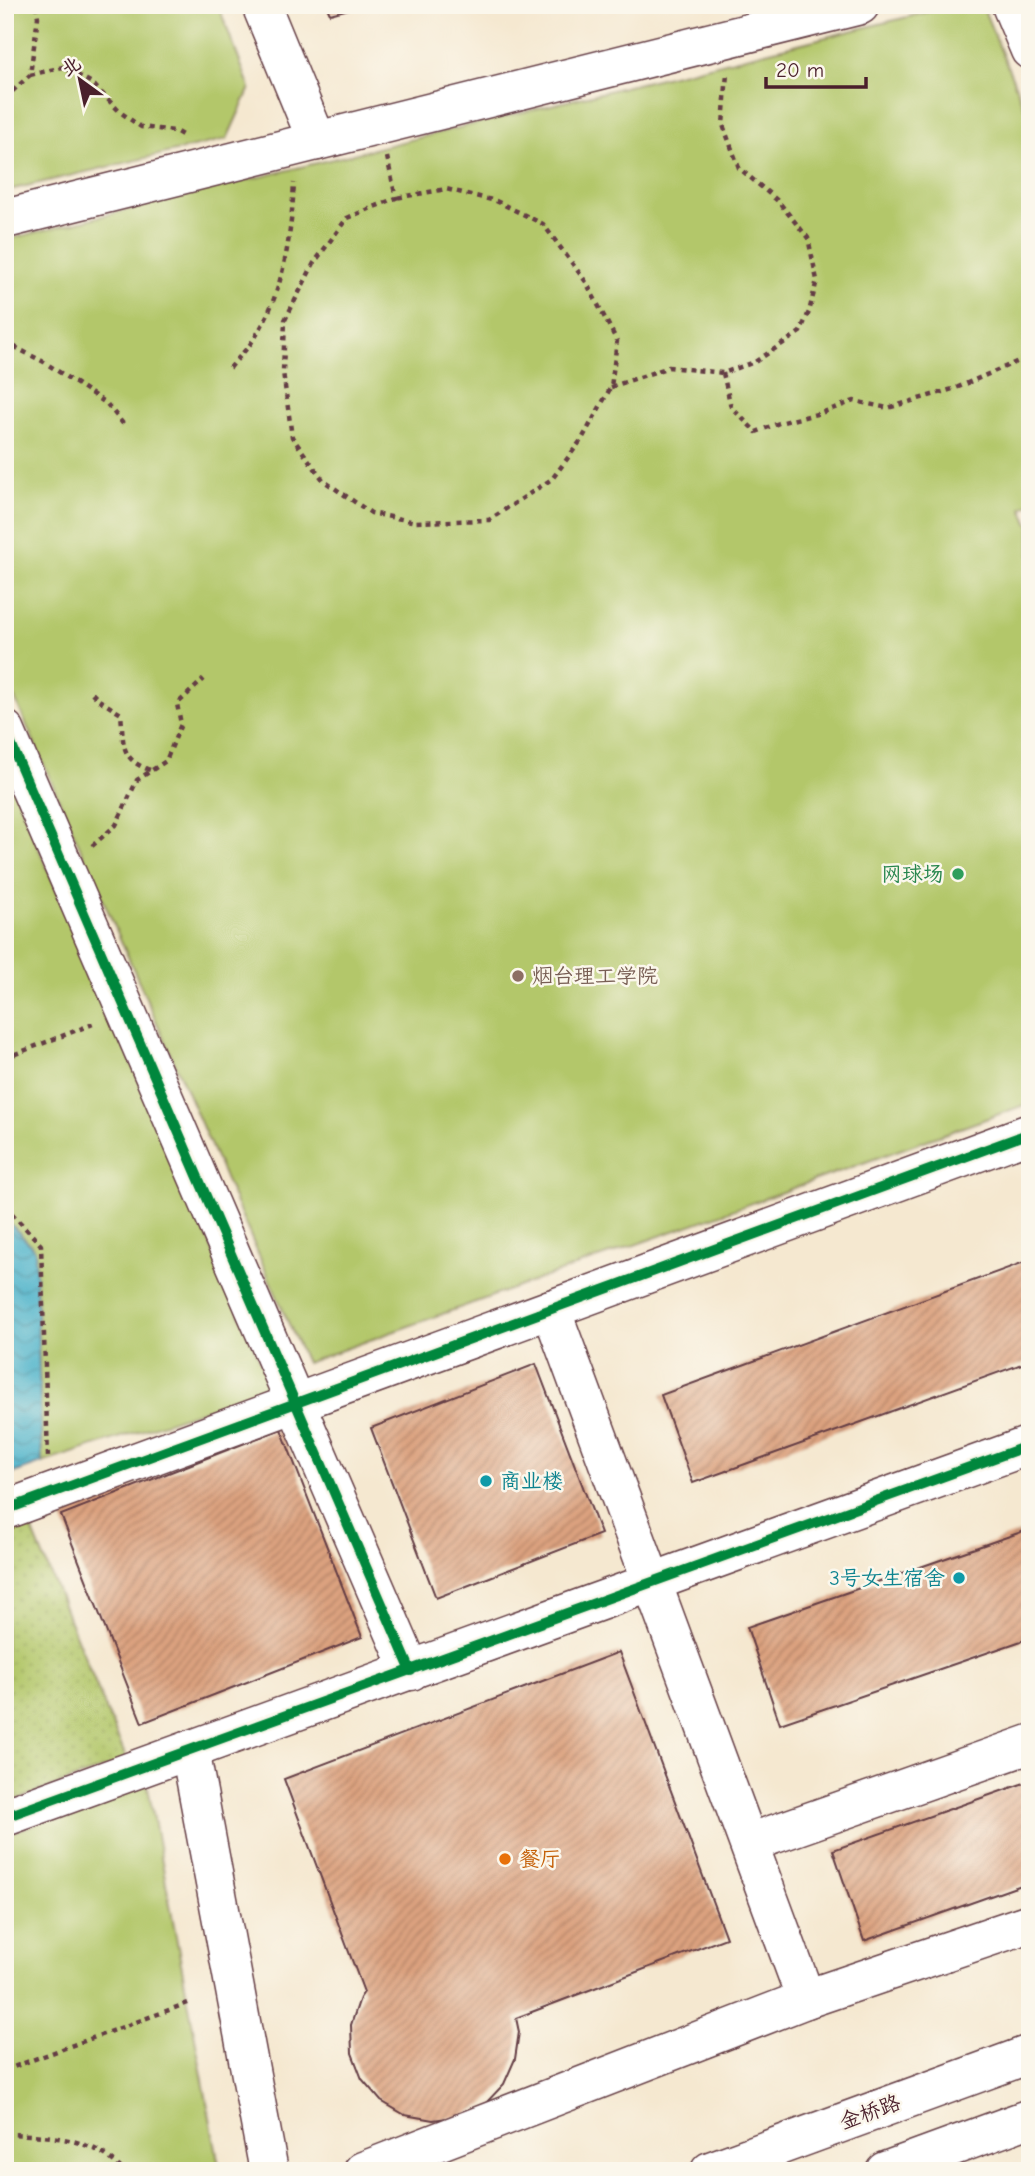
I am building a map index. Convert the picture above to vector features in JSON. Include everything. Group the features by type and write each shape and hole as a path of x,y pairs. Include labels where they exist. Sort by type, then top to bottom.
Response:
{"street":[{"path":"261,5 317,141"},
{"path":"5,219 860,5"},
{"path":"1011,5 1030,50"},
{"path":"5,730 411,1671"},
{"path":"5,1510 1030,1133"},
{"path":"551,1309 806,1999"},
{"path":"5,1817 1030,1445"},
{"path":"749,1843 1030,1744"},
{"path":"190,1749 269,2171"},
{"path":"363,2171 806,1999 1030,1923"},
{"name":"金桥路","path":"710,2171 1030,2054"},
{"path":"885,2171 1030,2118"}],"path":[{"path":"30,75 38,17 36,5"},
{"path":"611,387 669,367 723,373 755,362 800,332 817,280 808,238 778,201 739,168 723,125 728,62"},
{"path":"5,98 30,75 63,67 92,83 120,111 141,127 175,131 191,141"},
{"path":"385,146 396,198"},
{"path":"230,368 254,338 274,295 290,237 294,182"},
{"path":"446,189 496,201 543,224 586,282 617,341 611,387 582,439 552,479 489,520 416,522 371,513 324,481 292,437 283,372 285,320 314,264 347,218 396,198 446,189"},
{"path":"5,342 44,362 107,404 124,425"},
{"path":"723,373 731,407 756,432 854,401 888,408 956,388 1030,356"},
{"path":"83,854 117,825 137,780 166,761 181,724 177,704 204,679"},
{"path":"92,693 99,701 121,714 124,752 136,765 151,770"},
{"path":"5,1058 126,1012"},
{"path":"5,1206 41,1245 48,1460"},
{"path":"5,2070 188,2003"},
{"path":"5,2134 36,2135 84,2143 124,2171"}],"green space":[{"path":"5,5 218,5 250,88 227,139 5,191"},
{"path":"956,5 982,5 1030,121 1030,504 1022,508 1030,527 1030,1103 306,1363 5,676 5,240"},
{"path":"5,770 272,1388 42,1463 35,1250 5,1218"},
{"path":"29,1522 127,1760 5,1804 5,1530"},
{"path":"147,1782 220,2171 5,2171 5,1835"}],"water":[{"path":"5,1218 35,1250 42,1463 5,1476"}],"building":[{"path":"326,5 360,5 360,6 330,14"},
{"path":"1030,1260 1030,1361 693,1483 661,1395"},
{"name":"商业楼","path":"536,1364 601,1534 436,1598 371,1428"},
{"path":"281,1429 362,1637 142,1723 61,1515"},
{"name":"3号女生宿舍","path":"1030,1529 1030,1638 780,1724 747,1627"},
{"name":"餐厅","path":"619,1652 726,1938 516,2018 519,2032 515,2059 504,2084 485,2104 461,2116 433,2120 405,2115 381,2101 362,2079 352,2053 351,2025 364,1992 284,1779"},
{"path":"1030,1781 1030,1882 864,1941 833,1850"}],"cycle path":[{"path":"5,730 411,1671"},
{"path":"5,1510 1030,1133"},
{"path":"5,1817 1030,1445"}],"place":[{"name":"网球场","path":"958,874"},
{"name":"烟台理工学院","path":"518,976"},
{"name":"商业楼","path":"486,1481"},
{"name":"3号女生宿舍","path":"959,1578"},
{"name":"餐厅","path":"505,1859"}]}
